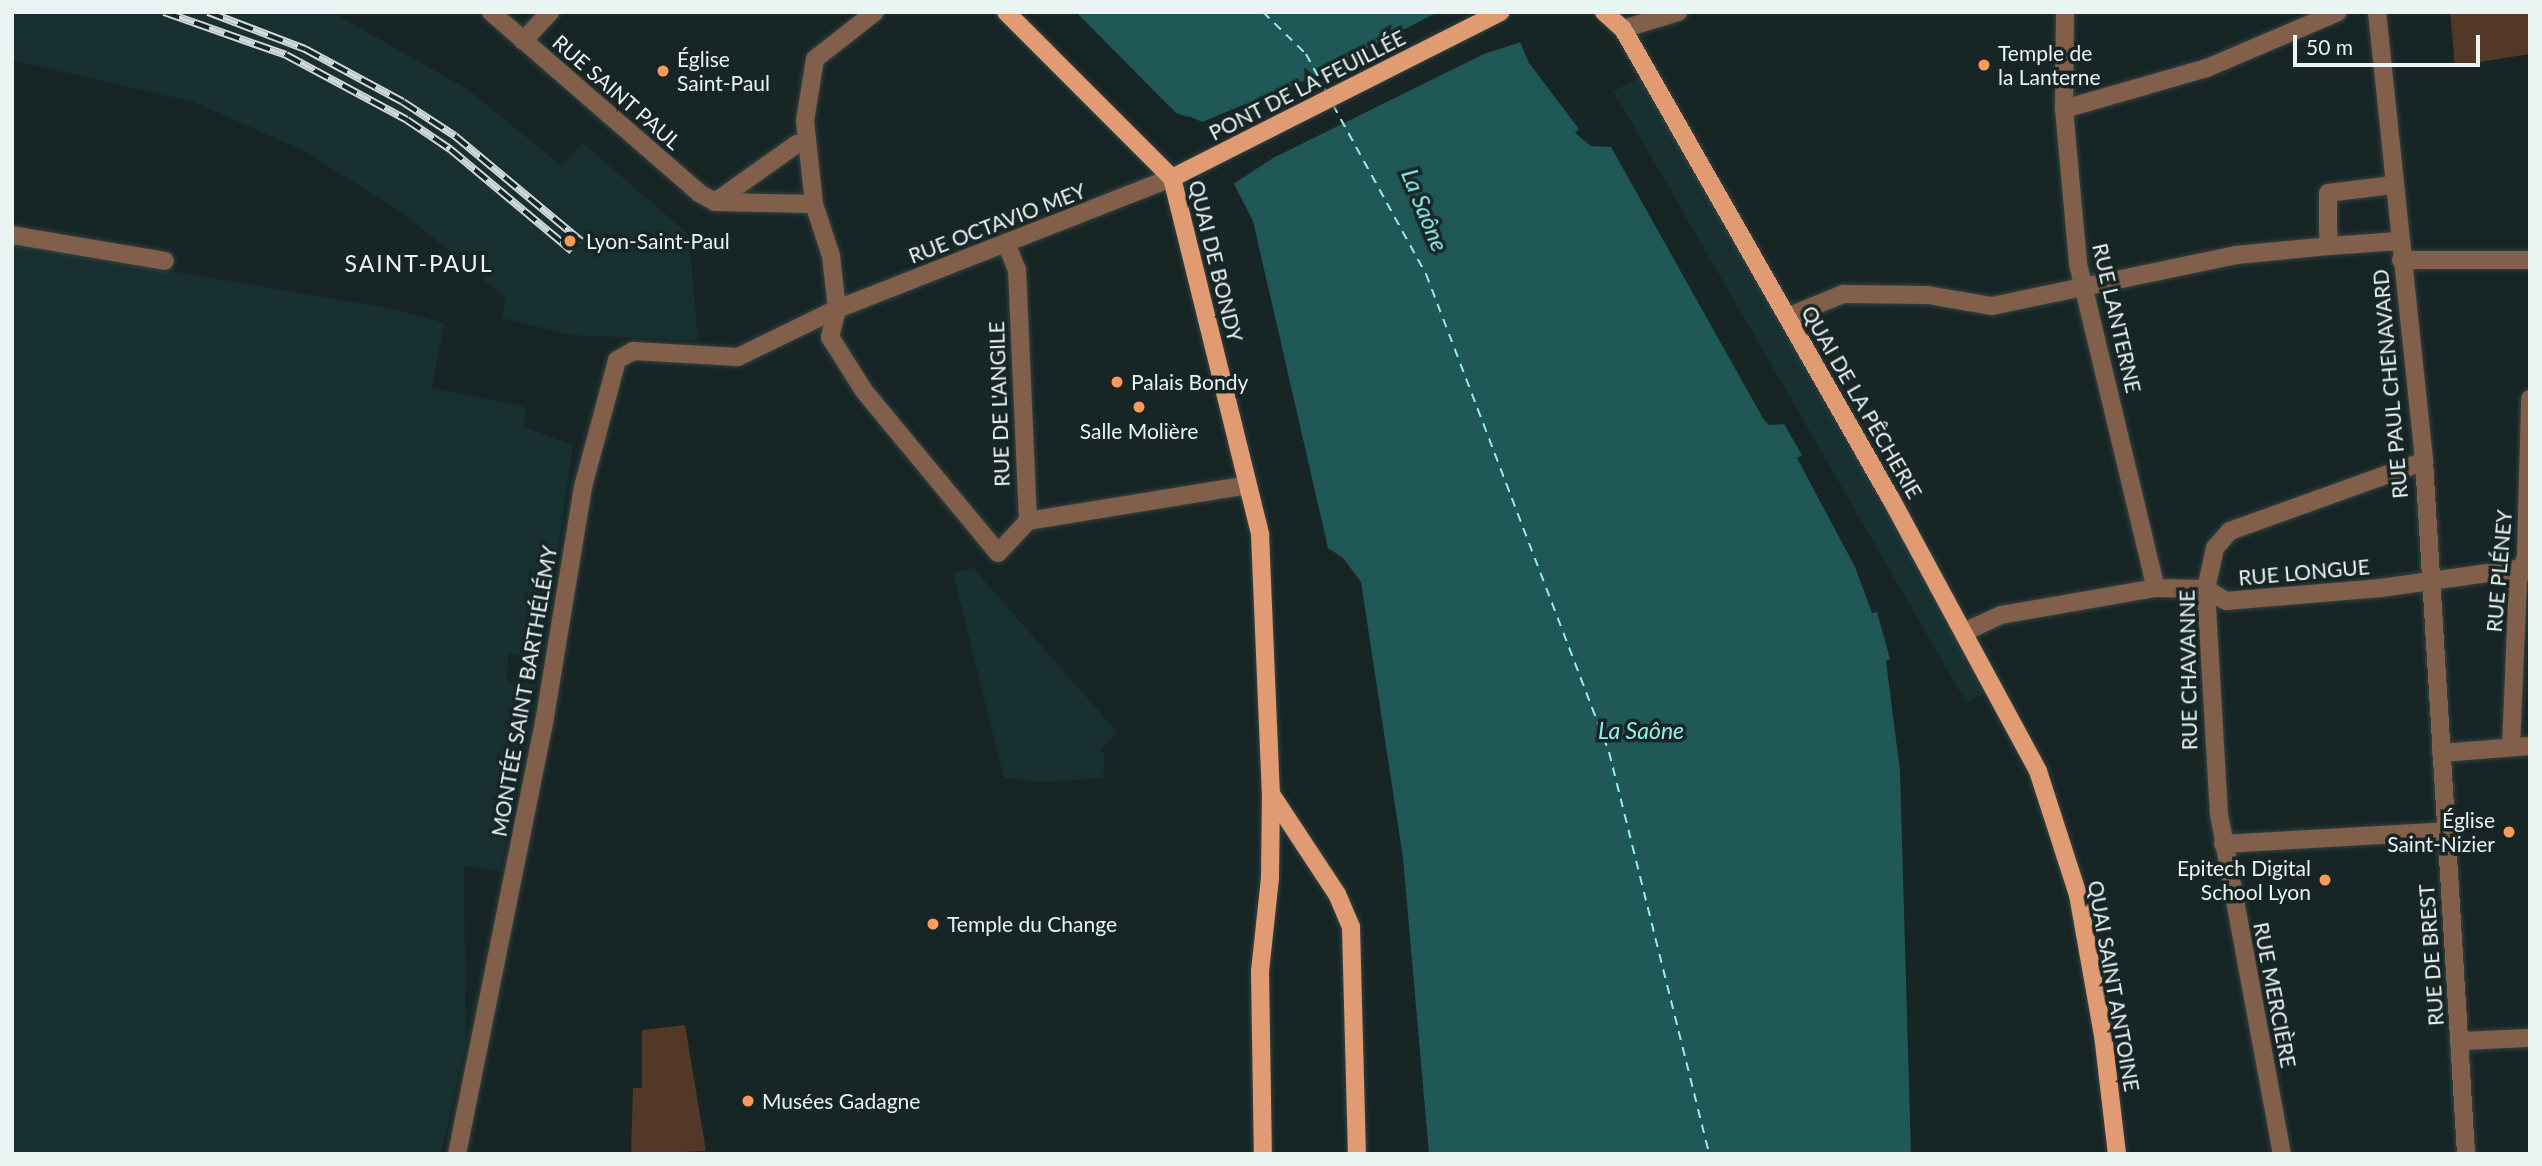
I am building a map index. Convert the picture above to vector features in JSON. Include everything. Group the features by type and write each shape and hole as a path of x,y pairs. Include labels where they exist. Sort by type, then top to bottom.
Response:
{"main road":[{"name":"QUAI DE BONDY","path":"1006,12 1172,178 1248,485 1265,570 1271,794 1270,878 1259,971 1263,1154"},
{"name":"PONT DE LA FEUILLÉE","path":"1172,178 1500,12"},
{"name":"QUAI DE LA PÊCHERIE","path":"1604,12 1623,29 1964,632 2038,771 2057,827"},
{"path":"1271,794 1337,894 1351,927 1357,1154"},
{"name":"QUAI SAINT ANTOINE","path":"2057,827 2087,939 2117,1154"}],"street":[{"name":"RUE SAINT PAUL","path":"491,12 699,193 715,202"},
{"path":"523,41 550,12"},
{"path":"875,12 815,59 805,121 814,204 831,256 837,309 830,337 848,369 998,553 1028,521 1248,485"},
{"path":"1623,29 1678,12"},
{"name":"RUE LANTERNE","path":"2065,12 2064,109 2083,287 2156,587"},
{"path":"2064,109 2207,68 2339,12"},
{"name":"RUE PAUL CHENAVARD","path":"2377,12 2424,461 2441,752"},
{"path":"715,202 797,144 807,144"},
{"name":"RUE OCTAVIO MEY","path":"738,357 837,309 1172,178"},
{"path":"2329,246 2328,193 2393,185"},
{"path":"715,202 814,204"},
{"path":"12,235 165,261"},
{"path":"1787,317 1843,294 1927,295 1992,306 2236,256 2399,240"},
{"name":"RUE DE L'ANGILE","path":"1006,243 1017,270 1028,521"},
{"path":"2401,260 2530,260"},
{"name":"MONTÉE SAINT BARTHÉLÉMY","path":"457,1154 544,723 583,487 597,445 610,376 617,359 633,351 738,357"},
{"name":"RUE PLÉNEY","path":"2511,747 2518,581 2527,568 2530,399"},
{"name":"RUE CHAVANNE","path":"2223,844 2213,768 2206,589 2215,548 2230,531 2424,461"},
{"name":"RUE LONGUE","path":"1964,632 2001,614 2156,587 2206,589 2225,601 2527,568"},
{"path":"2441,752 2530,746"},
{"name":"RUE DE BREST","path":"2441,752 2466,1154"},
{"path":"2223,844 2446,831"},
{"name":"RUE MERCIÈRE","path":"2223,844 2282,1154"},
{"path":"2460,1041 2530,1038"}],"shaded area":[{"path":"12,12 332,12 467,89 562,166 583,143 689,235 698,341 571,335 502,318 506,299 494,288 403,213 304,151 194,102 12,60"},
{"path":"2450,12 2530,12 2530,54 2455,66"},
{"path":"1642,75 1995,686 1966,703 1613,92"},
{"path":"12,244 388,308 444,323 432,388 526,407 524,427 573,445 543,655 508,654 507,682 537,684 500,871 464,866 466,1044 441,1154 12,1154"},
{"path":"973,568 1118,733 1100,749 1105,755 1103,778 1041,782 1004,778 953,573"},
{"path":"685,1025 706,1151 631,1154 633,1088 642,1088 642,1030"}],"water":[{"name":"La Saône","path":"1076,12 1507,12 1529,63 1579,129 1575,133 1591,146 1611,147 1764,420 1769,425 1784,424 1802,455 1797,458 1855,567 1872,613 1877,612 1890,659 1886,661 1900,771 1911,1154 1429,1154 1403,858 1361,582 1343,558 1328,548 1253,221 1202,122 1176,113"}],"pier":[{"path":"1438,12 1510,12 1524,41 1484,54 1273,158 1230,186 1199,124 1184,114 1202,122 1243,105 1253,107"}],"ferry route":[{"path":"1263,12 1306,54 1326,91"},
{"path":"1333,105 1426,274 1609,752 1709,1154"}],"railway":[{"path":"164,12 286,55 407,120 450,149 572,251"},
{"path":"208,12 305,49 403,102 455,136 581,241"}],"place":[{"name":"Temple de la Lanterne","path":"1984,65"},
{"name":"Église Saint-Paul","path":"663,71"},
{"name":"Lyon-Saint-Paul","path":"570,241"},
{"name":"Palais Bondy","path":"1117,382"},
{"name":"Salle Molière","path":"1139,407"},
{"name":"Église Saint-Nizier","path":"2509,832"},
{"name":"Epitech Digital School Lyon","path":"2325,880"},
{"name":"Temple du Change","path":"933,924"},
{"name":"Musées Gadagne","path":"748,1101"}],"district":[{"name":"SAINT-PAUL","path":"419,263"}]}
